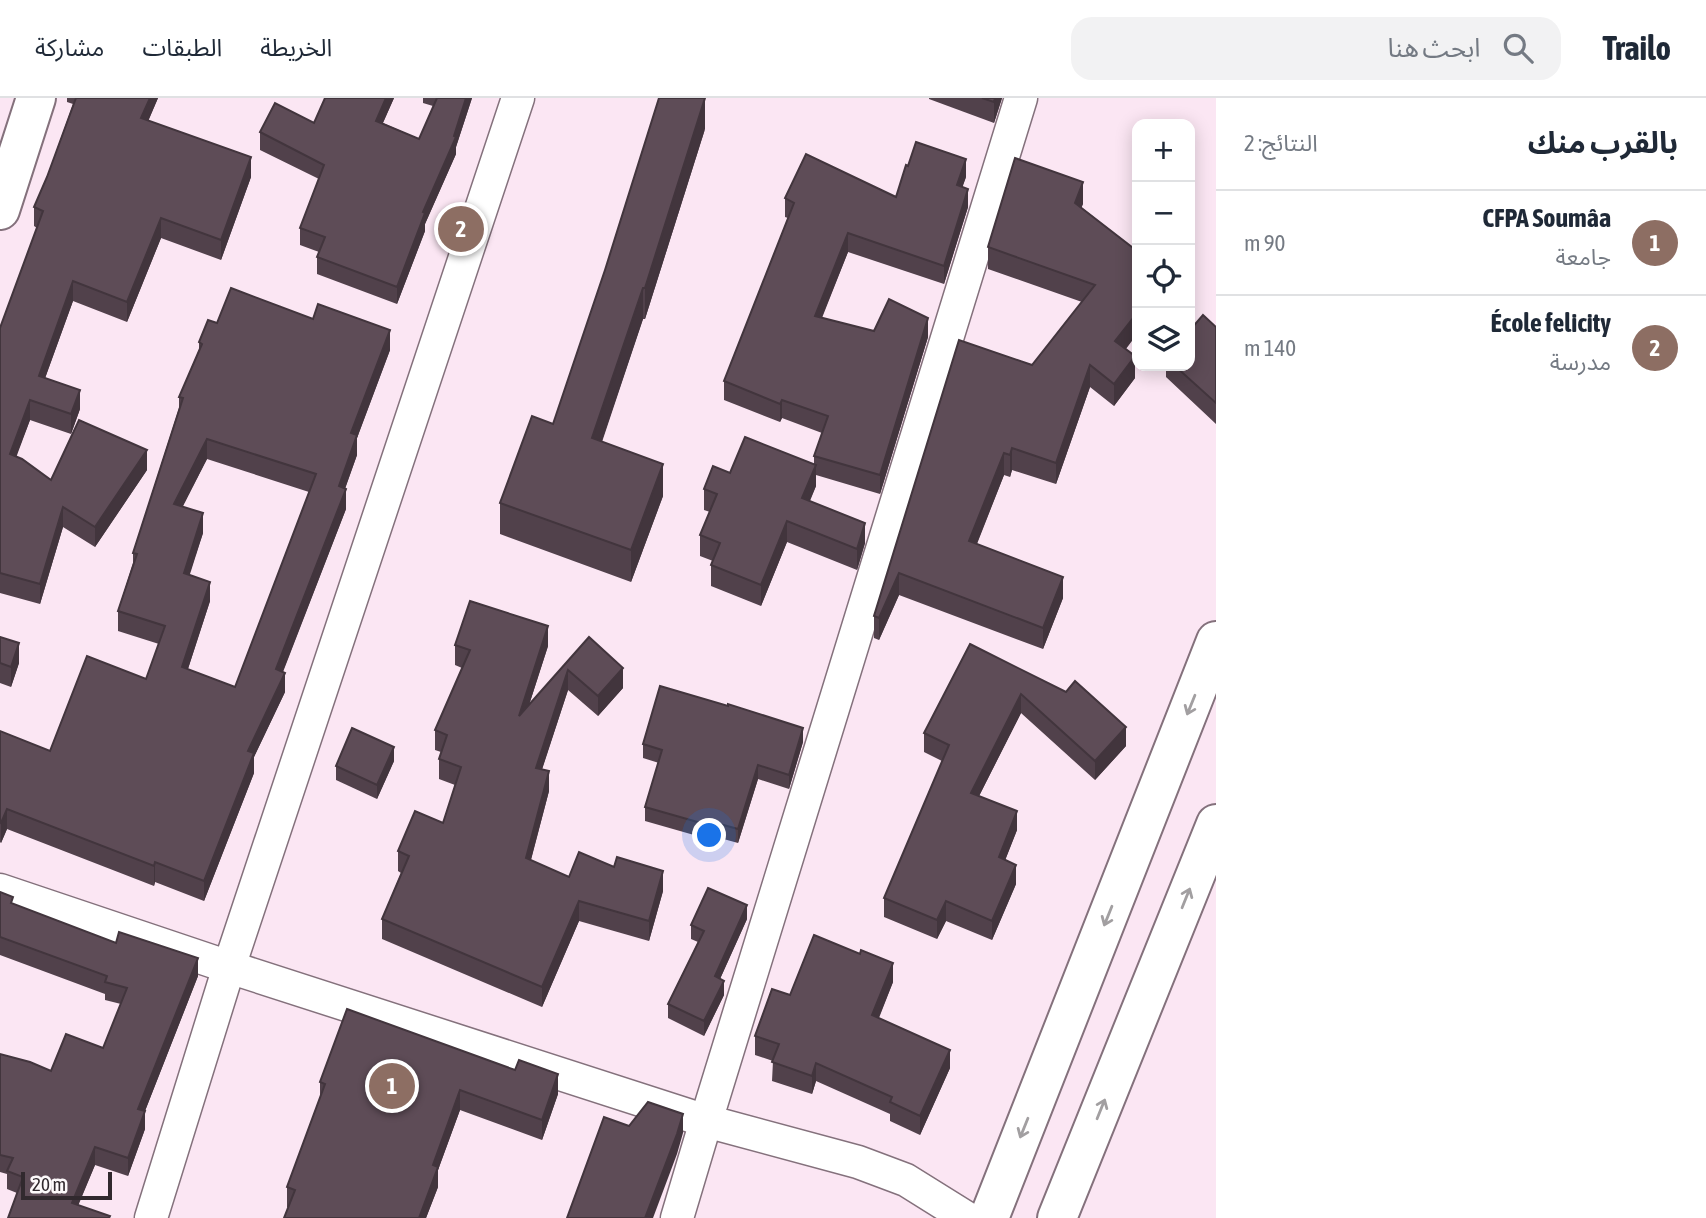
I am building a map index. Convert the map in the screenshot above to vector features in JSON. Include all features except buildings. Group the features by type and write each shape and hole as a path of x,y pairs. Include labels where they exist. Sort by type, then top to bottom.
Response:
{"main road":[{"path":"0,211 36,98"},
{"path":"989,1218 1216,641"},
{"path":"1057,1218 1216,824"}],"street":[{"path":"151,1218 229,967 519,98"},
{"path":"677,1218 1021,98"},
{"path":"0,890 706,1121 858,1162 906,1180 967,1218"}],"place":[{"name":"École felicity","path":"461,229"},
{"name":"CFPA Soumâa","path":"392,1086"}]}
